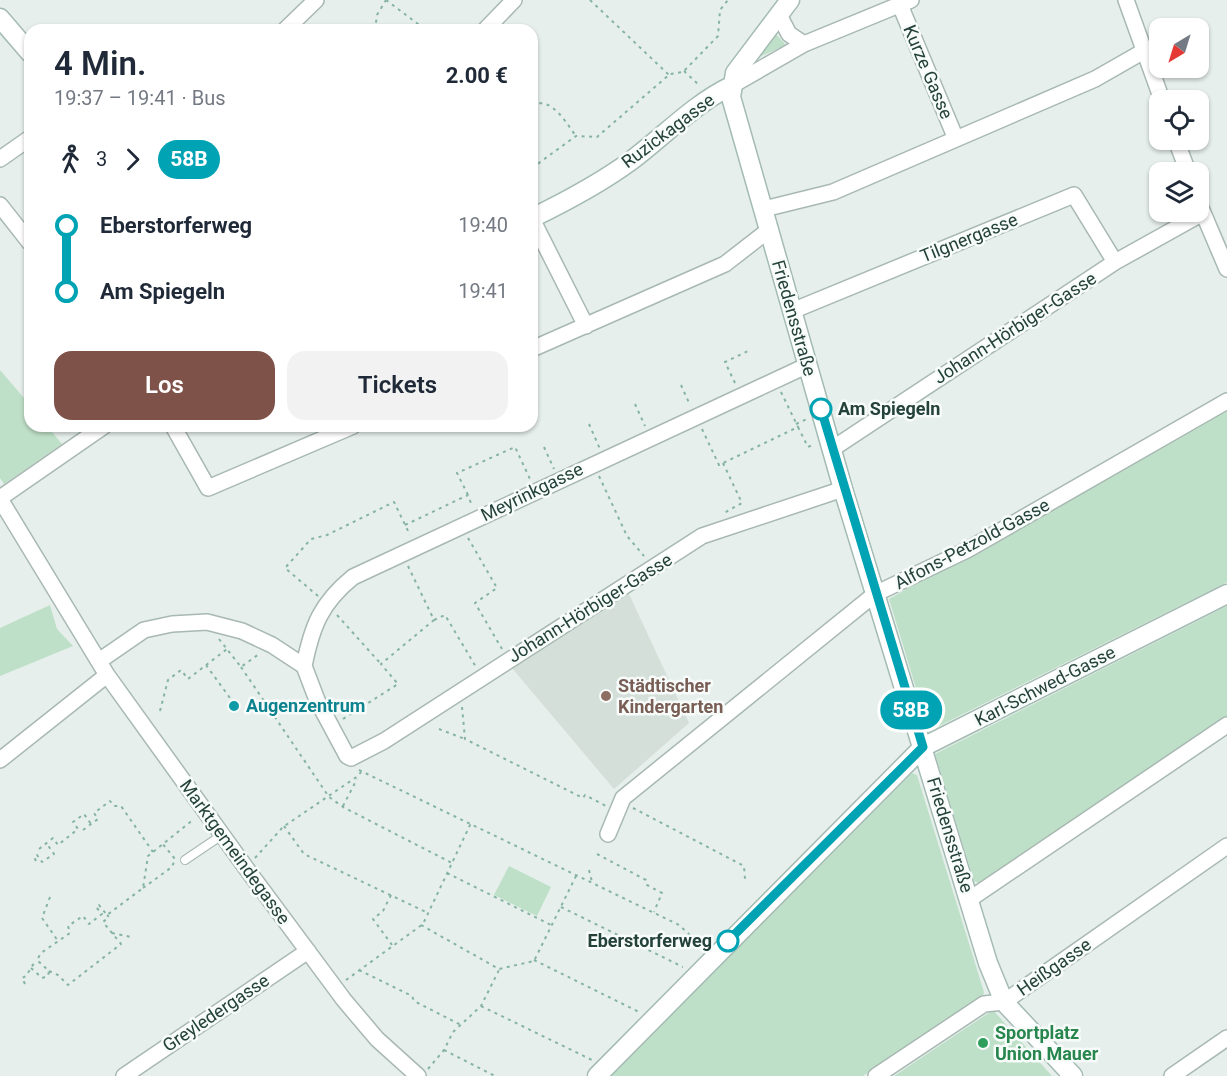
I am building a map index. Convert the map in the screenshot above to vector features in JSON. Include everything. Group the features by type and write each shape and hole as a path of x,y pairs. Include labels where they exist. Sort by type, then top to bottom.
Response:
{"street":[{"path":"291,24 316,0"},
{"path":"491,24 514,0"},
{"path":"731,86 735,73 790,0"},
{"path":"1126,0 1158,90"},
{"name":"Ruzickagasse","path":"538,215 608,176 702,104 804,44 906,3"},
{"name":"Kurze Gasse","path":"906,3 956,139"},
{"path":"778,15 789,34 804,44"},
{"path":"0,18 24,46"},
{"path":"764,209 818,198 1095,79 1144,51"},
{"name":"Friedensstraße","path":"731,86 731,97 843,489 988,963 1004,1002 1073,1076"},
{"path":"0,159 24,142"},
{"name":"Tilgnergasse","path":"792,311 1074,195 1115,262"},
{"path":"0,205 24,235"},
{"name":"Johann-Hörbiger-Gasse","path":"830,444 1178,222"},
{"path":"1207,222 1227,269"},
{"path":"538,230 586,326"},
{"path":"538,346 725,264 770,230"},
{"name":"Meyrinkgasse","path":"304,666 316,622 332,593 353,577 598,460 807,364"},
{"name":"Alfons-Petzold-Gasse","path":"608,834 621,802 875,594 968,550 1227,401"},
{"path":"0,499 95,432"},
{"path":"176,432 208,488 338,432"},
{"name":"Johann-Hörbiger-Gasse","path":"351,758 384,741 702,536 843,489"},
{"name":"Marktgemeindegasse","path":"0,499 107,675 222,835 335,988 377,1039 418,1076"},
{"name":"Karl-Schwed-Gasse","path":"601,1071 923,747 1227,594"},
{"path":"99,661 144,630 192,621 211,622 242,631 273,645 304,666 330,727 347,756 351,758"},
{"path":"0,760 107,675"},
{"path":"970,899 1227,725"},
{"name":"Heißgasse","path":"876,1076 984,1004 1004,1002 1227,846"},
{"name":"Greyledergasse","path":"124,1076 308,951"},
{"path":"1172,1076 1227,1038"}],"lane":[{"path":"184,860 222,835"}],"path":[{"path":"376,24 377,15 386,0 418,24"},
{"path":"590,0 669,75"},
{"path":"538,164 576,136 597,137 669,75 684,71 718,36 720,10 728,0"},
{"path":"684,71 700,86"},
{"path":"538,104 544,103 552,106 576,136"},
{"path":"741,394 725,362 750,350"},
{"path":"776,379 808,447 830,444"},
{"path":"635,404 650,436"},
{"path":"589,424 598,460 627,537 655,567"},
{"path":"719,465 798,427"},
{"path":"478,518 458,473 515,447 536,491"},
{"path":"544,447 559,480"},
{"path":"723,463 742,503 724,512 731,526"},
{"path":"405,525 468,495"},
{"path":"460,526 497,588 475,603 508,660"},
{"path":"402,553 434,620"},
{"path":"330,727 398,684 381,664 434,620 445,615 482,677"},
{"path":"160,711 168,680 182,670 188,679 227,649 329,797 343,807 452,863"},
{"path":"241,667 258,655"},
{"path":"206,665 230,698"},
{"path":"461,691 465,739"},
{"path":"439,729 465,739 584,798 585,795 603,804"},
{"path":"351,758 361,772 577,874 686,929 713,956"},
{"path":"343,807 361,772"},
{"path":"246,868 284,826 358,776"},
{"path":"83,830 98,819 94,813 110,801 114,806 121,806 153,852"},
{"path":"621,802 683,832 682,836 744,866 745,879"},
{"path":"143,888 148,856 205,810"},
{"path":"39,849 53,838 58,845 62,843 78,829 73,822 84,814 91,824"},
{"path":"335,988 421,926 471,823"},
{"path":"284,826 304,854 428,913"},
{"path":"107,915 172,867 175,860 162,843"},
{"path":"36,861 34,857 37,855 42,862 54,854 46,844"},
{"path":"597,854 646,880 647,885 663,893 654,912"},
{"path":"589,870 592,882"},
{"path":"447,873 551,926"},
{"path":"534,960 577,874"},
{"path":"391,895 383,911 373,919 392,945"},
{"path":"50,897 42,918 58,941"},
{"path":"25,984 22,978 27,976 37,960 69,933 68,926 83,916 89,924 98,918 102,914 96,907 99,905 109,917 103,922"},
{"path":"561,907 696,973"},
{"path":"37,960 68,985 121,944 98,918"},
{"path":"421,926 499,969 534,960 653,1018"},
{"path":"112,933 131,937"},
{"path":"31,968 44,979 50,973 49,971"},
{"path":"422,1076 444,1050 453,1032 481,1006 499,969"},
{"path":"359,970 412,996 414,1001 461,1025"},
{"path":"481,1006 601,1071"},
{"path":"444,1050 495,1076"}],"shaded area":[{"name":"Städtischer Kindergarten","path":"628,592 689,723 614,789 512,668"}],"green space":[{"path":"775,33 786,45 757,56"},
{"path":"0,370 24,398 24,432 52,432 62,444 4,484 0,478"},
{"path":"1227,409 1227,582 931,730 928,728 889,599"},
{"path":"50,605 57,629 73,646 0,676 0,628"},
{"path":"1227,606 1227,719 981,884 974,881 935,754"},
{"path":"912,773 917,775 984,992 983,996 863,1076 611,1076"},
{"path":"509,866 551,887 537,916 494,895"},
{"name":"Sportplatz Union Mauer","path":"993,1010 1052,1076 894,1076"}],"bus line":[{"name":"58B","path":"728,941 923,747 843,489 821,409"}],"place":[{"name":"Am Spiegeln","path":"821,409"},
{"name":"Städtischer Kindergarten","path":"606,696"},
{"name":"Augenzentrum","path":"234,706"},
{"name":"Eberstorferweg","path":"728,941"},
{"name":"Sportplatz Union Mauer","path":"983,1043"}]}
